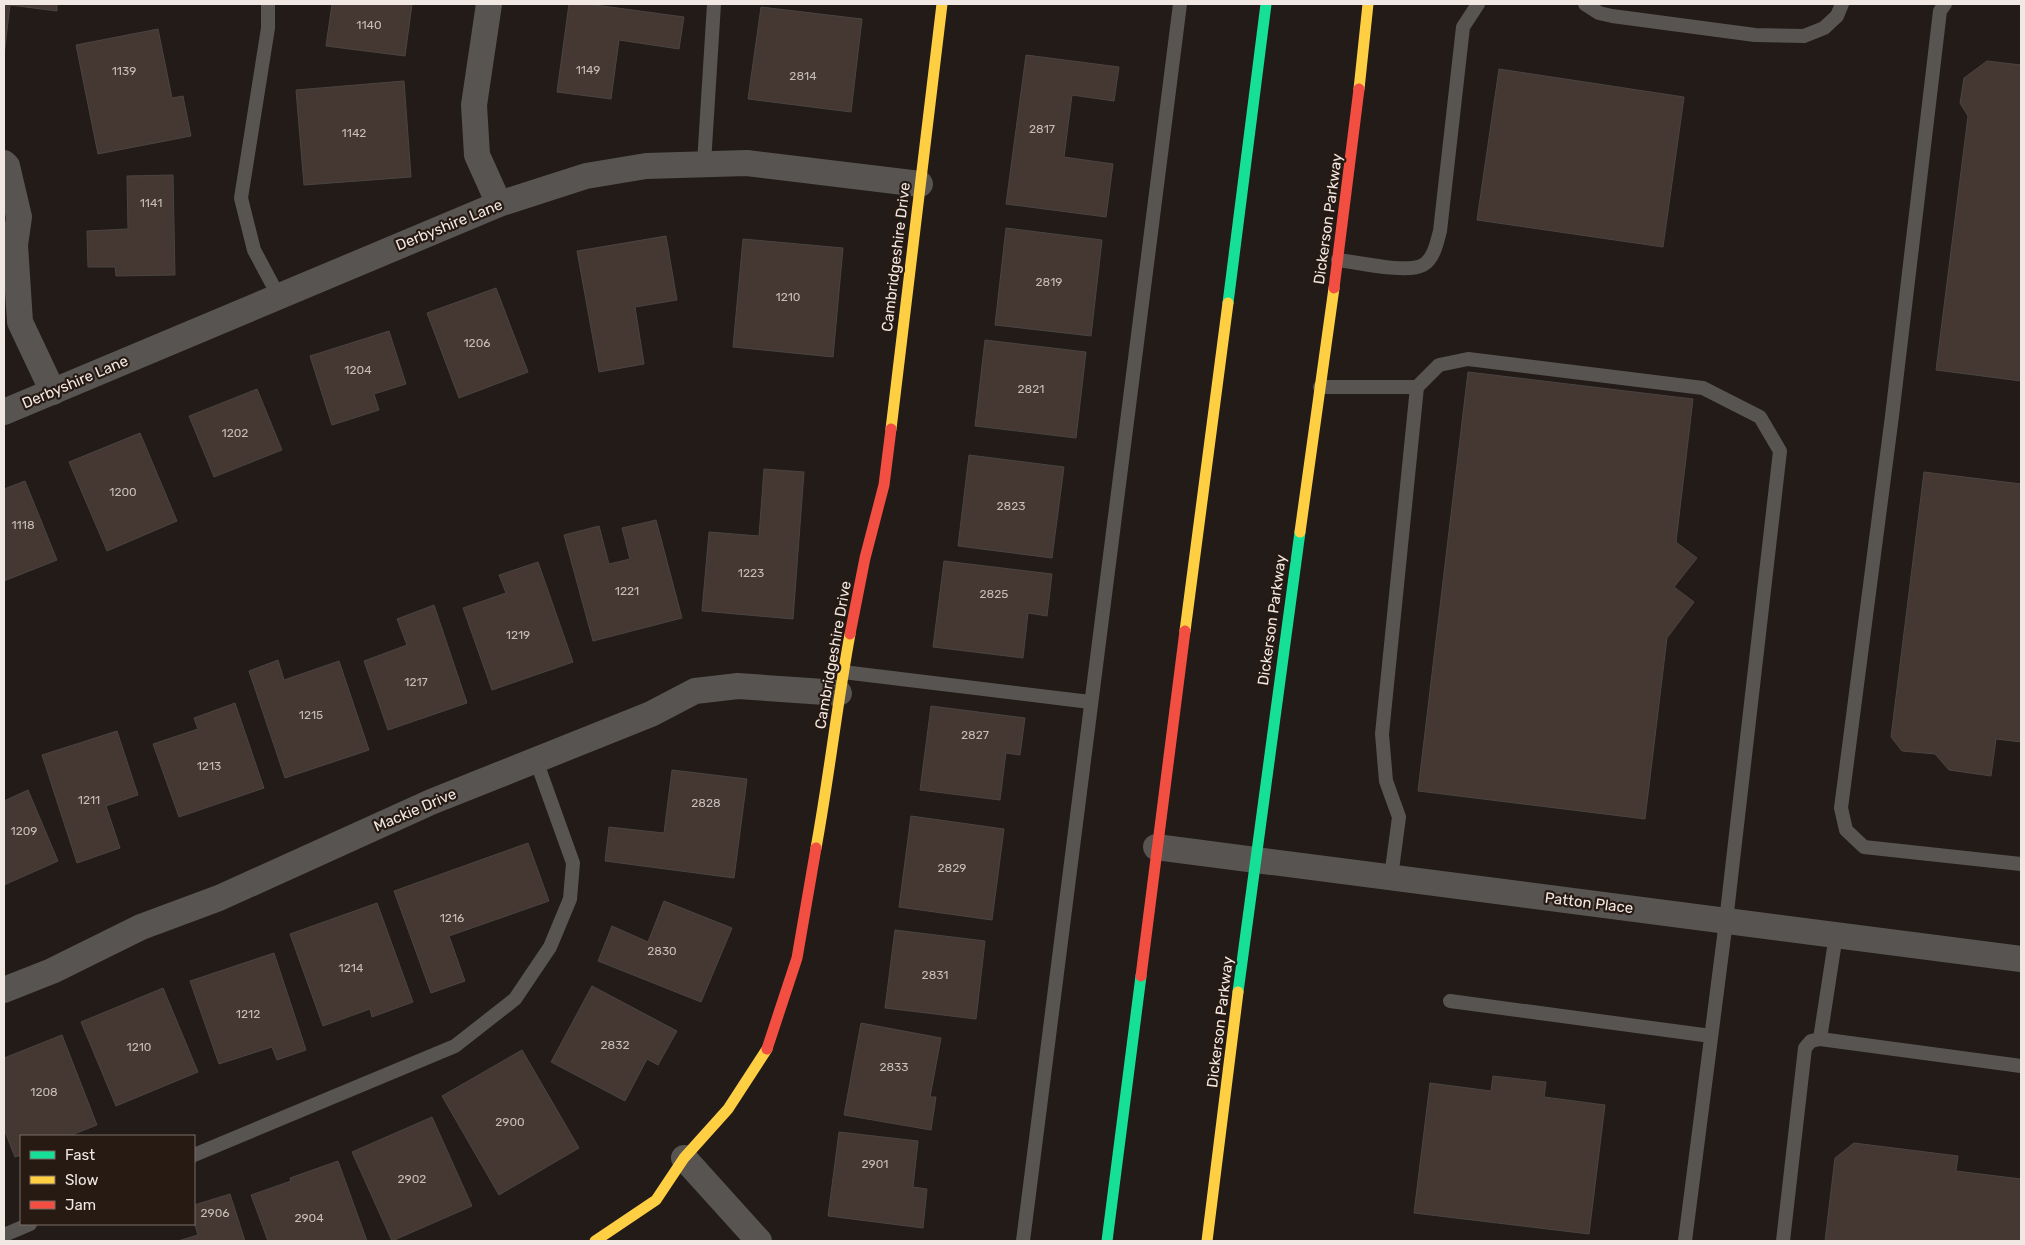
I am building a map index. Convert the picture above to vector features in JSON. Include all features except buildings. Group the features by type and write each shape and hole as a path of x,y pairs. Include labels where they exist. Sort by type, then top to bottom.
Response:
{"main road":[{"name":"Cambridgeshire Drive","path":"595,1241 656,1200 684,1158 728,1109 768,1048 797,958 830,768 841,682 865,558 884,485 942,4"},
{"path":"1107,1241 1156,847 1266,4"},
{"name":"Dickerson Parkway","path":"1207,1241 1256,860 1268,750 1338,260 1368,4"}],"street":[{"path":"489,4 475,114 477,155 500,204"},
{"path":"4,163 7,166 19,217 15,245 20,322 54,392"},
{"name":"Derbyshire Lane","path":"4,412 278,295 500,204 586,176 646,166 704,163 747,164 920,184"},
{"name":"Mackie Drive","path":"4,990 52,971 141,927 219,898 431,802 651,714 695,691 738,686 841,682"},
{"name":"Patton Place","path":"1156,847 2021,959"},
{"path":"684,1158 759,1241"}],"lane":[{"path":"268,4 268,28 241,198 254,250 278,295"},
{"path":"704,163 714,4"},
{"path":"1023,1241 1180,4"},
{"path":"1338,260 1405,268 1423,265 1430,258 1440,231 1463,27 1478,4"},
{"path":"1585,4 1599,13 1612,16 1755,35 1804,36 1824,28 1837,16 1842,4"},
{"path":"1945,4 1940,11 1894,406 1842,808 1846,830 1864,847 2021,864"},
{"path":"1391,877 1399,817 1386,781 1382,734 1417,388 1439,365 1468,359 1703,388 1760,418 1780,451 1726,921 1685,1241"},
{"path":"1320,387 1417,388"},
{"path":"841,682 1090,702"},
{"path":"195,1155 455,1046 515,999 550,947 570,900 573,863 536,760"},
{"path":"1820,1039 1836,935"},
{"path":"1450,1001 1711,1036"},
{"path":"1783,1241 1805,1048 1811,1041 1820,1039 2021,1066"},
{"path":"4,1235 28,1225"}],"traffic: fast":[{"path":"1228,303 1266,4"},
{"path":"1238,992 1300,532"},
{"path":"1107,1241 1141,976"}],"traffic: slow":[{"path":"891,429 942,4"},
{"path":"1359,89 1368,4"},
{"path":"1300,532 1334,288"},
{"path":"1185,631 1228,303"},
{"path":"816,848 850,634"},
{"path":"1207,1241 1238,992"},
{"path":"595,1241 656,1200 684,1158 728,1109 767,1049"}],"traffic: jam":[{"path":"1334,288 1359,89"},
{"path":"850,634 865,558 884,485 891,429"},
{"path":"1141,976 1185,631"},
{"path":"767,1049 797,958 816,848"}]}
